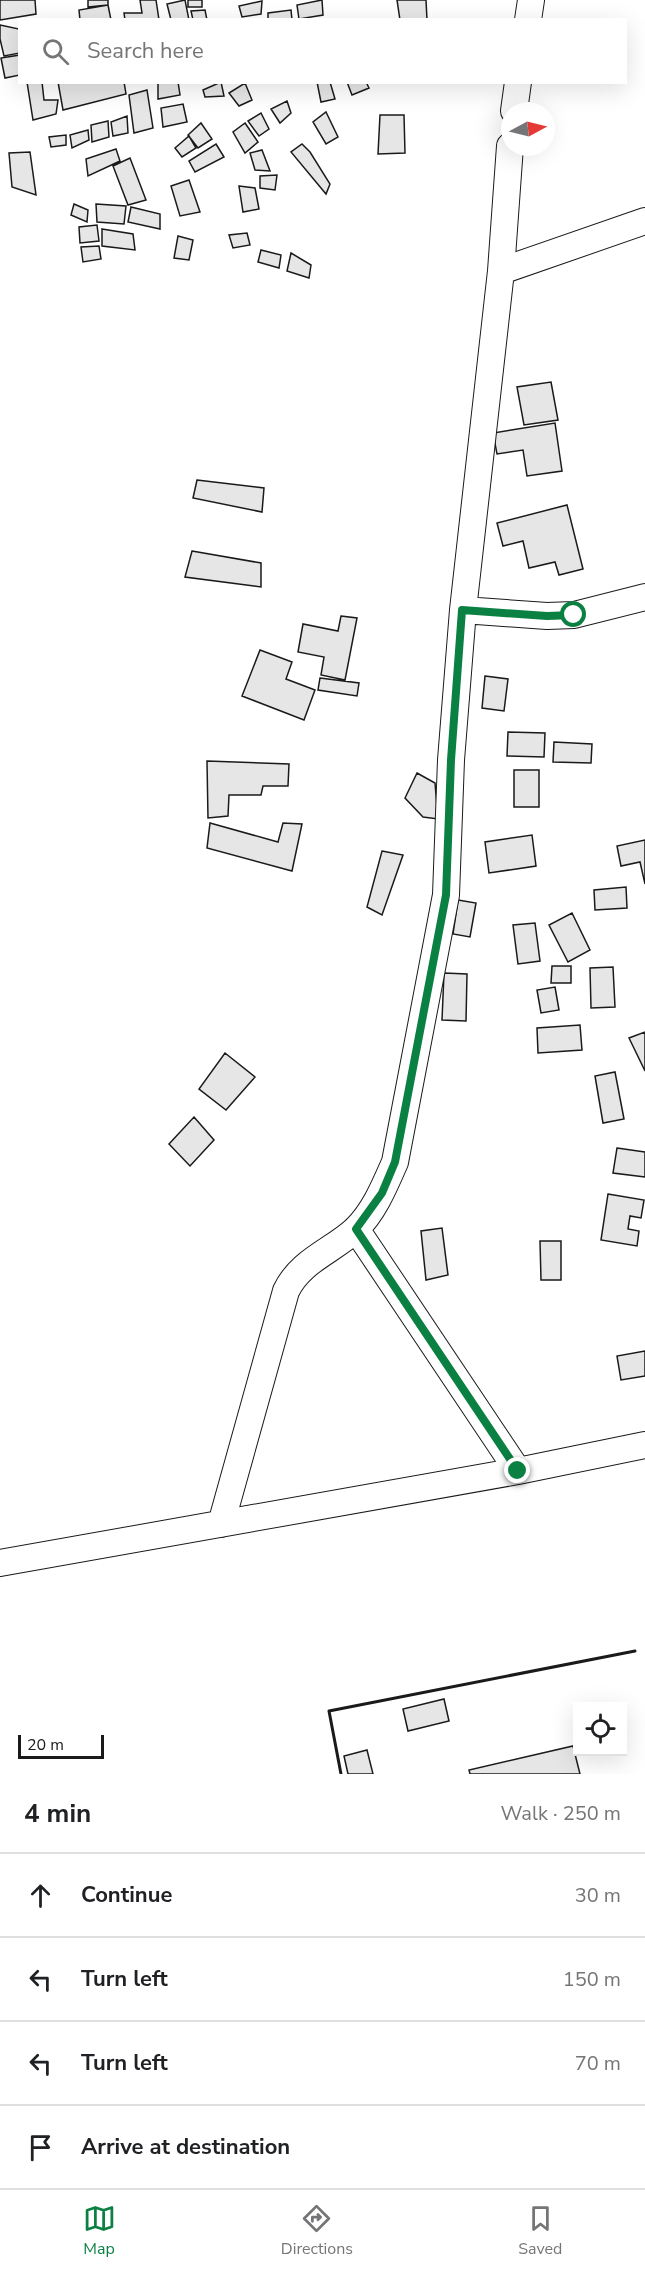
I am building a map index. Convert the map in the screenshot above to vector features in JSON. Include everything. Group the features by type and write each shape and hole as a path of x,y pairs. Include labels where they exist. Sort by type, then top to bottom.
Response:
{"street":[{"path":"528,18 531,0"},
{"path":"515,102 518,84"},
{"path":"221,1524 286,1291 292,1278 302,1268 356,1229 382,1193 395,1162 446,895 451,760 462,610 501,271 509,156"},
{"path":"501,271 645,221"},
{"path":"462,610 547,616 574,615 645,597"},
{"path":"356,1229 518,1471"},
{"path":"0,1563 518,1471 645,1445"}],"building":[{"path":"0,0 35,0 36,14 0,20"},
{"path":"88,0 108,0 108,5 88,7"},
{"path":"140,0 156,0 159,18 125,18 124,13 142,13"},
{"path":"185,0 189,18 170,18 167,4"},
{"path":"188,0 202,0 202,7 188,7"},
{"path":"322,0 323,15 299,18 297,5"},
{"path":"397,0 426,0 427,18 400,18"},
{"path":"262,1 261,14 242,17 239,6"},
{"path":"108,5 111,18 80,18 79,10"},
{"path":"205,10 207,18 193,18 191,11"},
{"path":"291,10 292,18 268,18 268,13"},
{"path":"0,25 18,29 18,53 4,56"},
{"path":"18,55 18,75 5,78 1,58"},
{"path":"27,84 42,84 44,100 58,100 56,114 33,120"},
{"path":"58,84 124,84 126,94 63,110"},
{"path":"158,84 178,84 180,95 158,99"},
{"path":"221,84 224,96 205,97 203,90"},
{"path":"245,84 252,100 239,106 229,93"},
{"path":"317,84 331,84 335,99 321,102"},
{"path":"348,84 367,84 369,88 352,95"},
{"path":"147,90 153,128 134,133 129,95"},
{"path":"287,101 291,113 280,123 271,109"},
{"path":"183,104 187,122 163,127 161,108"},
{"path":"326,112 338,137 326,144 313,122"},
{"path":"261,113 269,129 259,136 248,121"},
{"path":"380,115 404,115 405,153 378,154"},
{"path":"127,116 128,133 113,136 111,122"},
{"path":"108,121 109,137 92,142 91,125"},
{"path":"201,123 212,139 198,148 188,135"},
{"path":"245,123 258,142 245,153 233,132"},
{"path":"88,130 89,140 72,148 70,135"},
{"path":"66,135 66,145 51,147 49,137"},
{"path":"189,136 196,148 182,157 175,148"},
{"path":"216,144 224,157 195,172 189,161"},
{"path":"302,144 310,152 330,184 326,194 291,152"},
{"path":"116,149 120,161 88,176 86,159"},
{"path":"262,150 270,171 255,170 250,153"},
{"path":"30,152 36,195 12,187 9,153"},
{"path":"130,158 146,200 128,205 113,166"},
{"path":"277,175 275,190 260,188 260,176"},
{"path":"189,180 200,212 180,216 171,186"},
{"path":"239,186 255,188 259,209 243,212"},
{"path":"74,204 88,210 87,222 71,215"},
{"path":"96,204 126,206 124,224 97,222"},
{"path":"131,207 160,214 160,229 128,222"},
{"path":"97,225 99,241 80,243 79,227"},
{"path":"102,229 133,234 135,250 102,246"},
{"path":"247,233 250,245 233,248 229,235"},
{"path":"178,236 193,240 189,260 174,258"},
{"path":"99,246 101,259 83,262 81,247"},
{"path":"261,250 281,255 279,268 258,262"},
{"path":"291,253 311,265 309,278 287,271"},
{"path":"551,382 558,420 524,425 517,387"},
{"path":"555,423 562,471 527,476 523,450 497,454 493,433"},
{"path":"197,480 264,488 262,512 193,498"},
{"path":"567,505 583,569 559,575 555,562 529,568 523,541 503,546 497,523"},
{"path":"192,551 261,563 261,587 185,577"},
{"path":"341,616 357,618 345,680 321,675 324,657 298,652 303,624 338,631"},
{"path":"260,650 292,662 286,679 315,690 304,720 242,696"},
{"path":"485,676 508,679 504,711 482,708"},
{"path":"320,678 359,683 357,696 318,690"},
{"path":"508,732 545,733 544,757 507,756"},
{"path":"554,742 592,744 591,763 553,762"},
{"path":"207,761 289,764 288,786 263,786 261,795 229,795 228,816 208,818"},
{"path":"514,770 539,770 539,807 514,807"},
{"path":"417,773 435,783 438,819 423,817 405,798"},
{"path":"210,823 278,842 283,823 302,824 292,871 207,848"},
{"path":"532,835 536,866 489,873 485,842"},
{"path":"645,840 645,884 640,862 621,866 617,846"},
{"path":"382,851 403,855 382,915 367,907"},
{"path":"626,887 627,908 595,910 594,890"},
{"path":"458,900 476,903 470,937 453,934"},
{"path":"572,913 590,950 568,962 549,925"},
{"path":"535,923 540,961 518,964 513,925"},
{"path":"552,966 571,966 571,983 551,983"},
{"path":"613,967 615,1007 591,1008 590,968"},
{"path":"444,973 467,974 466,1021 442,1020"},
{"path":"555,987 559,1010 541,1013 537,990"},
{"path":"580,1025 582,1050 538,1053 537,1028"},
{"path":"645,1032 645,1071 629,1038"},
{"path":"225,1053 255,1077 226,1110 199,1089"},
{"path":"615,1072 624,1119 603,1123 595,1076"},
{"path":"194,1117 214,1140 190,1166 169,1144"},
{"path":"617,1148 645,1152 645,1177 613,1173"},
{"path":"608,1194 644,1200 641,1218 630,1216 628,1229 639,1231 637,1246 601,1240"},
{"path":"442,1228 448,1275 426,1280 421,1231"},
{"path":"540,1241 561,1241 561,1280 541,1280"},
{"path":"645,1351 645,1376 621,1380 617,1356"},
{"path":"444,1699 449,1721 408,1731 403,1709"},
{"path":"573,1746 573,1756 576,1756 580,1774 470,1774 469,1770"},
{"path":"367,1750 373,1774 348,1774 344,1756"}],"wall":[{"path":"341,1774 329,1711 635,1651"}],"route":[{"path":"518,1471 356,1229 382,1193 395,1162 446,895 451,760 462,610 547,616 574,615"}]}
